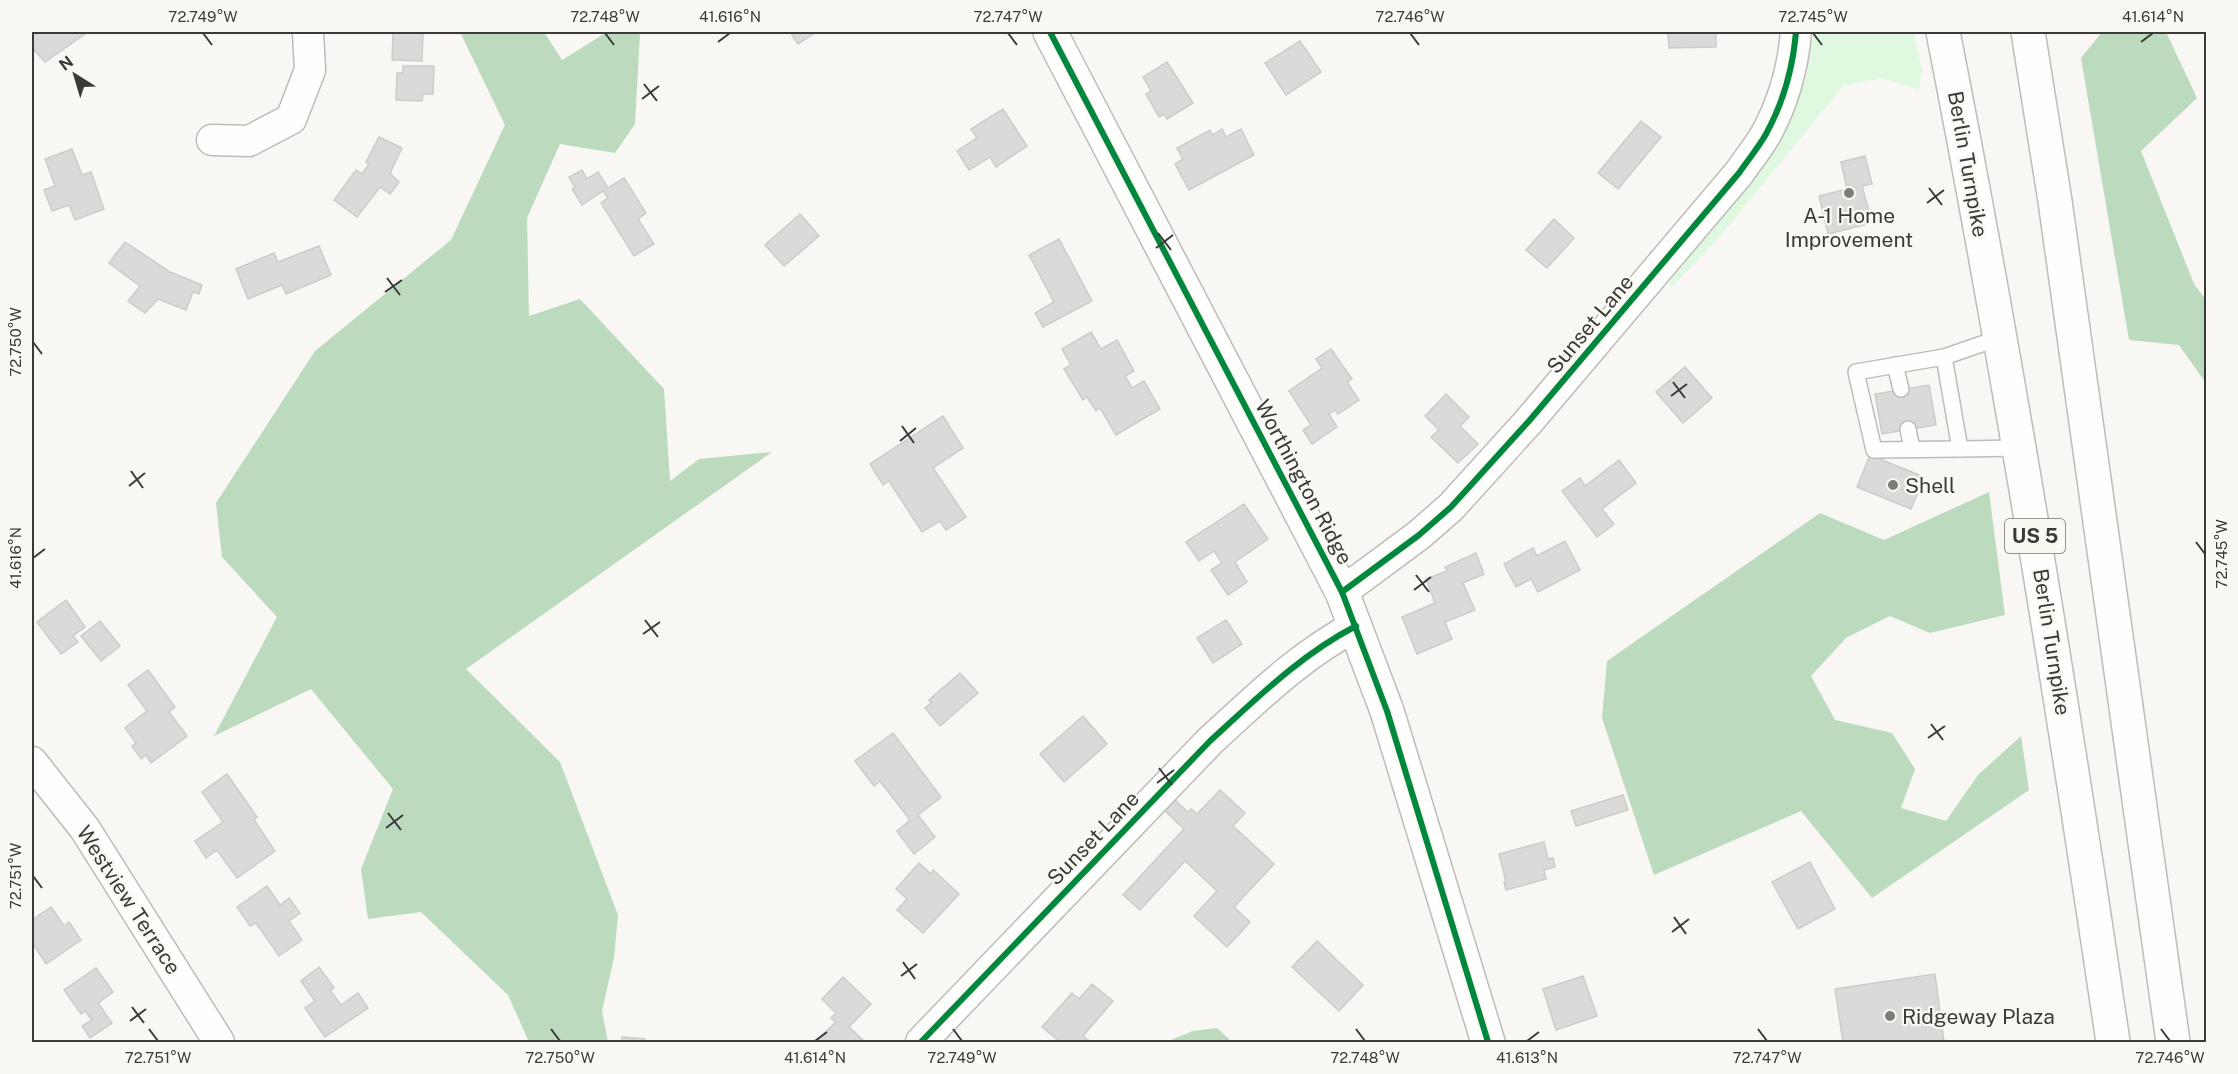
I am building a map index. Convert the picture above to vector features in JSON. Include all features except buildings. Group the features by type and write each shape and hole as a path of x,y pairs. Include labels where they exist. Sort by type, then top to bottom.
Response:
{"main road":[{"name":"Worthington Ridge","path":"1050,32 1342,592 1388,711 1488,1042"},
{"name":"Berlin Turnpike","path":"1943,32 2059,681 2112,1042"},
{"path":"2028,32 2055,201 2174,1042"}],"street":[{"path":"212,140 249,141 291,119 310,70 308,32"},
{"name":"Sunset Lane","path":"1342,592 1419,535 1451,507 1529,421 1739,173 1766,135 1783,96 1794,55 1796,32"},
{"name":"Sunset Lane","path":"921,1042 1218,735 1312,651 1356,626"},
{"name":"Westview Terrace","path":"32,762 85,829 219,1042"}],"lane":[{"path":"1999,338 1944,357 1856,372 1874,450 2019,448"},
{"path":"1944,357 1960,449"},
{"path":"1895,364 1901,389"},
{"path":"1908,429 1912,449"}],"green space":[{"path":"460,32 544,32 562,60 607,32 640,32 635,124 615,153 560,144 527,218 529,316 580,299 664,389 670,481 699,459 772,452 466,669 560,762 618,915 614,958 602,1011 608,1042 529,1042 508,995 421,912 368,919 361,869 393,789 311,689 214,736 277,617 222,557 216,503 315,351 451,240 505,125"},
{"path":"1814,32 1914,32 1922,70 1919,90 1882,78 1844,85 1717,240 1672,287 1669,283 1780,142 1806,79"},
{"path":"2102,32 2166,32 2197,98 2141,151 2194,284 2206,300 2206,383 2179,345 2129,340 2081,58"},
{"path":"1989,492 2005,615 1930,633 1890,616 1846,638 1811,676 1835,720 1892,733 1915,769 1901,808 1946,821 1978,775 2021,736 2029,790 1872,898 1801,811 1654,875 1602,718 1607,661 1820,513 1884,540"},
{"path":"1217,1028 1232,1042 1166,1042 1193,1031"}],"cycle path":[{"path":"1050,32 1342,592 1387,711 1488,1042"},
{"path":"1342,592 1419,535 1451,507 1529,421 1739,173 1763,139 1777,110 1790,71 1796,32"},
{"path":"921,1042 1210,741 1297,664 1356,626"}],"place":[{"name":"A-1 Home Improvement","path":"1849,193"},
{"name":"Shell","path":"1893,485"},
{"name":"Ridgeway Plaza","path":"1890,1016"}]}
